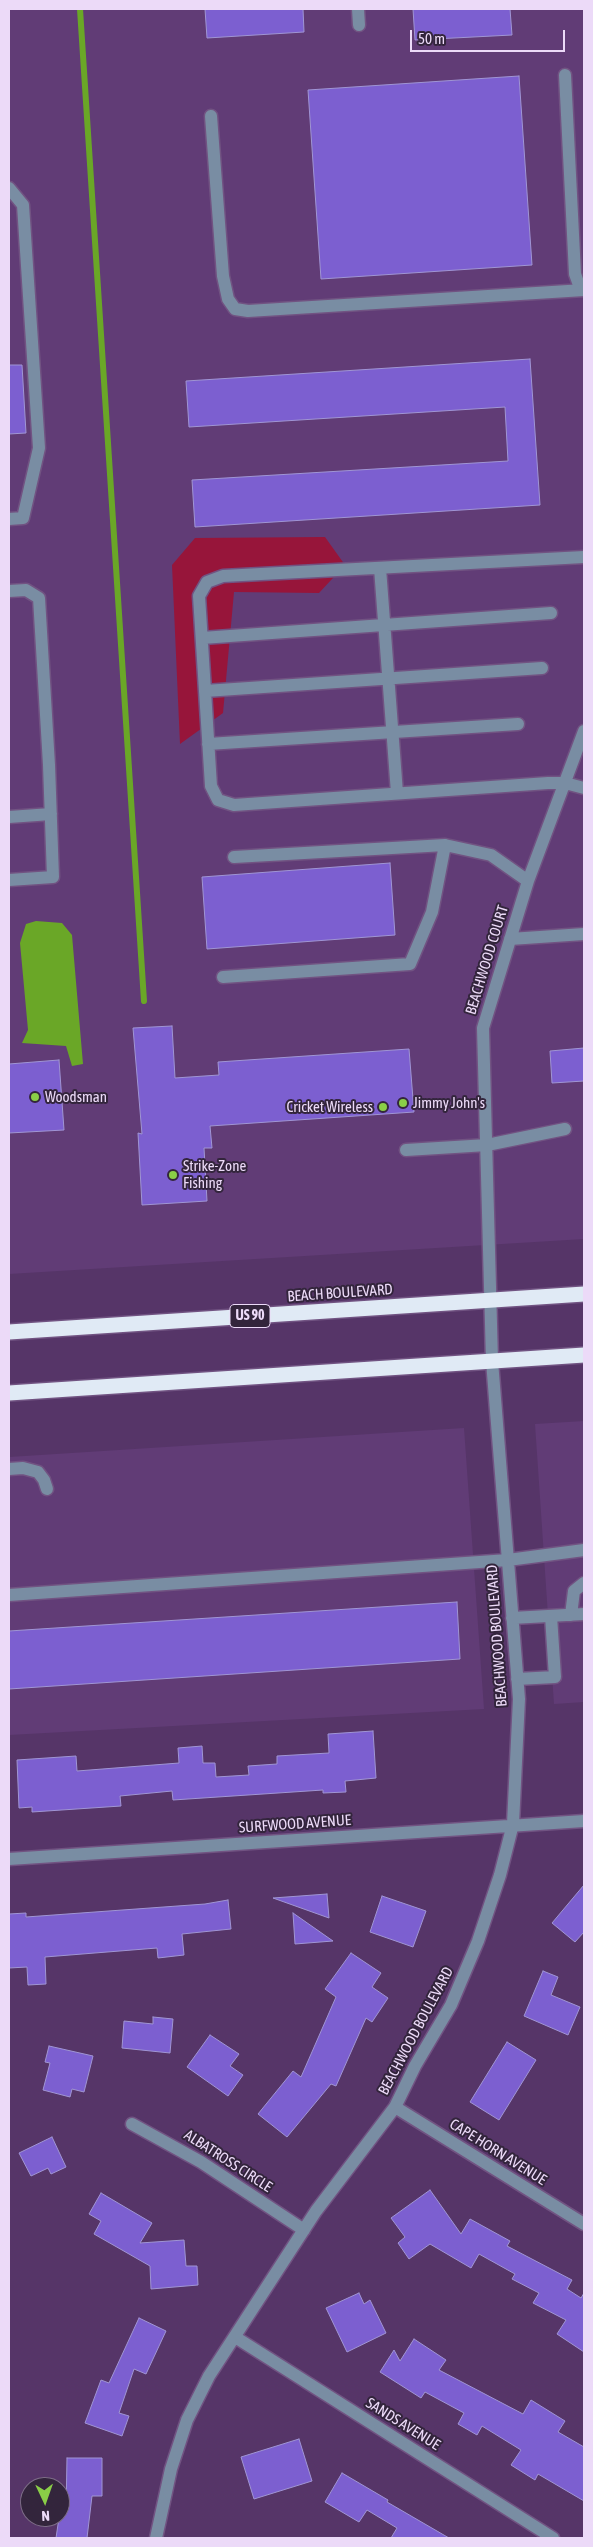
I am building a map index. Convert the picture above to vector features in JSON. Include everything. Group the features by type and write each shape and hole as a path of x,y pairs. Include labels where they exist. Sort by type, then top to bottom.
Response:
{"highway":[{"name":"BEACH BOULEVARD","path":"9,1332 584,1294"},
{"path":"9,1393 584,1355"}],"street":[{"path":"358,9 359,25"},
{"path":"565,74 575,274 579,284 584,289"},
{"path":"211,116 223,276 228,300 235,309 248,311 584,289"},
{"path":"9,188 22,205 39,448 23,518 9,519"},
{"path":"584,557 223,576 207,582 199,596 211,786 218,800 234,805 565,783 584,788"},
{"path":"380,568 397,793"},
{"path":"9,591 26,590 39,598 52,814 53,877 9,880"},
{"path":"202,638 552,613"},
{"path":"205,690 542,668"},
{"path":"208,744 518,724"},
{"name":"BEACHWOOD COURT","path":"492,1300 483,1028 528,881 584,731"},
{"path":"9,817 52,814"},
{"path":"234,858 446,845 491,855 528,881"},
{"path":"223,977 410,964 432,912 446,845"},
{"path":"510,939 584,934"},
{"path":"406,1150 487,1145 565,1129"},
{"name":"BEACHWOOD BOULEVARD","path":"156,2538 171,2469 187,2420 209,2376 304,2230 395,2107 415,2066 451,2005 475,1950 500,1875 513,1824 518,1699 492,1361 492,1300"},
{"path":"9,1468 23,1468 38,1472 47,1488"},
{"path":"9,1596 508,1560 584,1550"},
{"path":"512,1618 578,1614 574,1590 584,1583"},
{"path":"517,1680 555,1677 551,1616"},
{"name":"SURFWOOD AVENUE","path":"9,1859 513,1824 584,1821"},
{"name":"CAPE HORN AVENUE","path":"395,2107 584,2224"},
{"name":"ALBATROSS CIRCLE","path":"132,2124 201,2162 304,2230"},
{"name":"SANDS AVENUE","path":"235,2338 553,2538"}],"shaded area":[{"path":"9,9 584,9 584,1239 9,1274"},
{"path":"325,537 345,565 319,593 234,592 223,713 180,744 172,565 195,538"},
{"path":"36,921 62,923 72,935 83,1064 72,1066 66,1046 22,1043 28,1030 20,943 26,924"},
{"path":"584,1421 584,1702 554,1704 535,1424"},
{"path":"464,1428 484,1709 9,1735 9,1457"}],"building":[{"path":"205,9 303,9 304,32 207,38"},
{"path":"413,9 510,9 512,35 415,40"},
{"path":"519,76 532,265 321,279 308,90"},
{"path":"530,359 540,505 195,527 192,480 508,461 505,407 189,427 186,381"},
{"path":"9,365 22,365 26,433 9,434"},
{"path":"390,863 395,935 207,949 202,877"},
{"path":"172,1026 175,1078 219,1075 218,1062 409,1049 414,1112 210,1126 212,1148 204,1148 207,1201 142,1205 138,1133 142,1134 133,1028"},
{"path":"584,1048 584,1081 552,1083 550,1051"},
{"name":"Woodsman","path":"59,1060 64,1130 9,1133 9,1064"},
{"path":"457,1602 460,1659 9,1689 9,1631"},
{"path":"373,1731 376,1778 345,1781 346,1792 323,1793 323,1790 173,1800 172,1791 120,1796 121,1806 32,1812 32,1807 19,1808 17,1760 76,1756 77,1771 179,1763 178,1748 202,1746 203,1763 215,1763 216,1777 249,1775 248,1766 277,1764 277,1756 329,1753 328,1734"},
{"path":"584,1885 584,1932 575,1942 552,1923"},
{"path":"327,1894 329,1918 273,1898"},
{"path":"382,1896 426,1911 413,1947 370,1932"},
{"path":"228,1900 231,1929 182,1934 184,1955 158,1958 157,1948 45,1957 46,1984 28,1985 27,1967 9,1968 9,1914 26,1913 26,1917 205,1904"},
{"path":"293,1913 333,1941 295,1944"},
{"path":"351,1953 381,1973 372,1987 388,1998 372,2022 366,2018 336,2086 331,2084 287,2137 258,2114 293,2071 301,2077 336,1997 325,1989"},
{"path":"543,1971 558,1977 551,1995 580,2007 568,2035 524,2016"},
{"path":"153,2017 173,2019 170,2053 122,2048 124,2021 153,2024"},
{"path":"210,2035 239,2054 230,2066 243,2075 228,2096 187,2067"},
{"path":"507,2042 536,2060 499,2120 470,2102"},
{"path":"49,2046 93,2056 84,2092 72,2089 70,2097 43,2090 50,2063 45,2062"},
{"path":"52,2137 66,2167 51,2174 48,2168 31,2176 19,2153"},
{"path":"430,2190 461,2234 470,2219 510,2241 507,2246 572,2280 567,2289 581,2298 584,2293 584,2352 557,2334 566,2320 533,2303 539,2293 512,2279 515,2274 479,2254 471,2268 430,2244 409,2259 398,2243 405,2237 391,2218"},
{"path":"101,2193 152,2223 140,2243 184,2240 186,2266 197,2266 198,2285 151,2289 150,2266 94,2234 101,2221 89,2214"},
{"path":"359,2293 364,2304 370,2300 386,2333 347,2352 326,2308"},
{"path":"139,2318 166,2331 146,2374 134,2369 119,2413 129,2416 122,2436 85,2423 101,2380 109,2383"},
{"path":"414,2339 446,2360 439,2370 523,2414 531,2400 565,2421 558,2432 584,2447 584,2501 538,2474 535,2480 511,2465 521,2450 482,2426 477,2435 458,2424 464,2413 425,2392 421,2398 380,2372 394,2350 400,2361"},
{"path":"299,2439 312,2481 254,2499 241,2457"},
{"path":"67,2458 102,2458 102,2496 92,2496 87,2538 56,2538 58,2527 70,2527 70,2477 67,2477"},
{"path":"342,2473 449,2538 391,2538 397,2528 367,2510 359,2522 325,2502"}],"waterway":[{"path":"80,9 144,1001"}],"place":[{"name":"Woodsman","path":"35,1097"},
{"name":"Jimmy John's","path":"403,1103"},
{"name":"Cricket Wireless","path":"383,1107"},
{"name":"Strike-Zone Fishing","path":"173,1175"}]}
